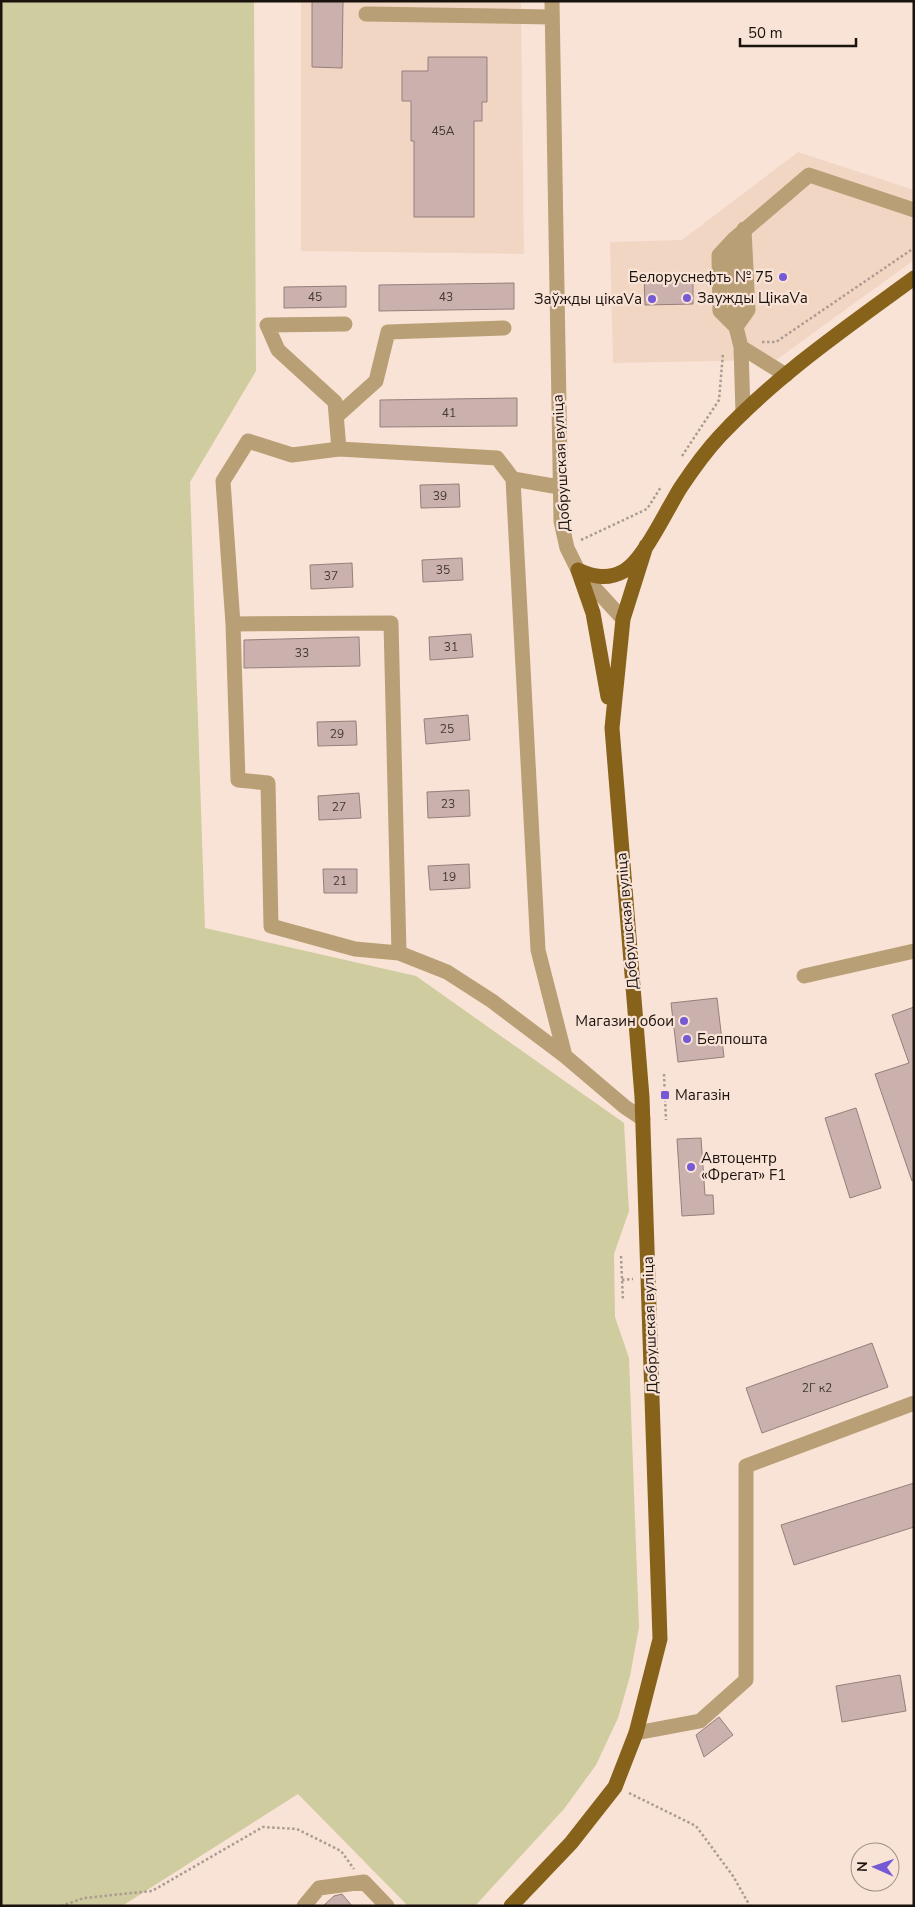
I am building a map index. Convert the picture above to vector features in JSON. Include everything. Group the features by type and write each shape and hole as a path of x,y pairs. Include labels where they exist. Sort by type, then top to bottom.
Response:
{"main road":[{"path":"578,570 591,576 608,577 626,570 646,546 682,486 719,437 743,412 786,375 914,278"},
{"path":"623,618 646,546"},
{"path":"578,570 595,622 606,674 612,728"},
{"name":"Добрушская вуліца","path":"511,1906 571,1842 615,1786 636,1733 660,1639 643,1118 612,728 623,618"}],"street":[{"name":"Добрушская вуліца","path":"552,1 561,521 567,548 578,570 623,618"},
{"path":"366,14 551,17"},
{"path":"743,412 741,347 736,327 720,311 719,255 744,229 808,176 914,210"},
{"path":"736,327 748,310 744,229"},
{"path":"339,449 335,402 278,350 267,325 345,324"},
{"path":"337,416 376,381 388,332 504,328"},
{"path":"741,347 786,375"},
{"path":"565,1056 538,950 513,479 497,458 339,449 292,455 248,441 223,480 233,624 238,780 268,783 271,926 355,949 398,953 447,972 492,1001 565,1056 625,1107 643,1118"},
{"path":"513,479 559,487"},
{"path":"233,624 391,623 398,953"},
{"path":"804,976 914,951"},
{"path":"636,1733 700,1721 746,1680 746,1466 914,1403"},
{"path":"304,1906 319,1888 364,1882 387,1906"}],"path":[{"path":"758,342 776,342 914,248"},
{"path":"678,462 719,400 722,353"},
{"path":"577,542 647,509 662,486"},
{"path":"664,1074 666,1120"},
{"path":"621,1256 622,1301"},
{"path":"615,1786 696,1826 733,1876 750,1906"},
{"path":"62,1906 84,1898 152,1891 263,1827 297,1828 341,1851 364,1882"}],"shaded area":[{"path":"1,1 254,1 256,371 190,482 205,928 416,976 624,1123 629,1211 614,1254 615,1317 629,1358 639,1627 630,1676 618,1718 596,1765 564,1809 475,1906 408,1906 298,1794 122,1906 1,1906"},
{"path":"301,1 521,1 524,254 301,251"},
{"path":"798,152 914,190 914,260 776,360 613,363 610,242 682,240"}],"building":[{"path":"312,1 343,1 342,68 312,67"},
{"path":"428,57 487,57 487,102 482,102 482,121 474,121 474,217 414,217 414,141 411,141 411,101 402,101 402,71 428,71"},
{"path":"693,274 693,304 645,305 644,275"},
{"path":"514,283 514,309 379,311 379,285"},
{"path":"346,286 346,307 284,308 284,287"},
{"path":"517,398 517,426 380,427 380,400"},
{"path":"459,484 460,507 421,508 420,485"},
{"path":"462,558 463,580 423,582 422,560"},
{"path":"352,563 353,587 311,589 310,565"},
{"path":"471,634 473,657 430,660 429,637"},
{"path":"359,637 360,666 244,668 244,640"},
{"path":"468,715 470,740 426,744 424,719"},
{"path":"356,721 357,745 318,746 317,722"},
{"path":"469,790 470,816 428,818 427,792"},
{"path":"359,793 361,818 319,820 318,796"},
{"path":"469,864 470,888 430,890 428,866"},
{"path":"323,869 357,869 357,893 324,893"},
{"path":"717,998 724,1057 678,1062 671,1003"},
{"path":"914,1007 914,1180 912,1181 875,1074 909,1063 892,1015"},
{"path":"856,1108 881,1188 850,1198 825,1118"},
{"name":"Автоцентр «Фрегат» F1","path":"701,1138 705,1195 713,1195 714,1214 682,1216 677,1139"},
{"path":"872,1343 888,1387 762,1433 746,1388"},
{"path":"914,1483 914,1527 794,1565 781,1525"},
{"path":"900,1675 906,1711 842,1722 836,1686"},
{"path":"719,1717 733,1735 704,1757 696,1735"},
{"path":"342,1894 352,1906 323,1906 334,1896"}],"place":[{"name":"Белоруснефть № 75","path":"783,277"},
{"name":"Заужды ЦікаVа","path":"687,298"},
{"name":"Заўжды цікаVа","path":"652,299"},
{"name":"Магазин обои","path":"684,1021"},
{"name":"Белпошта","path":"687,1039"},
{"name":"Магазін","path":"665,1095"},
{"name":"Автоцентр «Фрегат» F1","path":"691,1167"}]}
